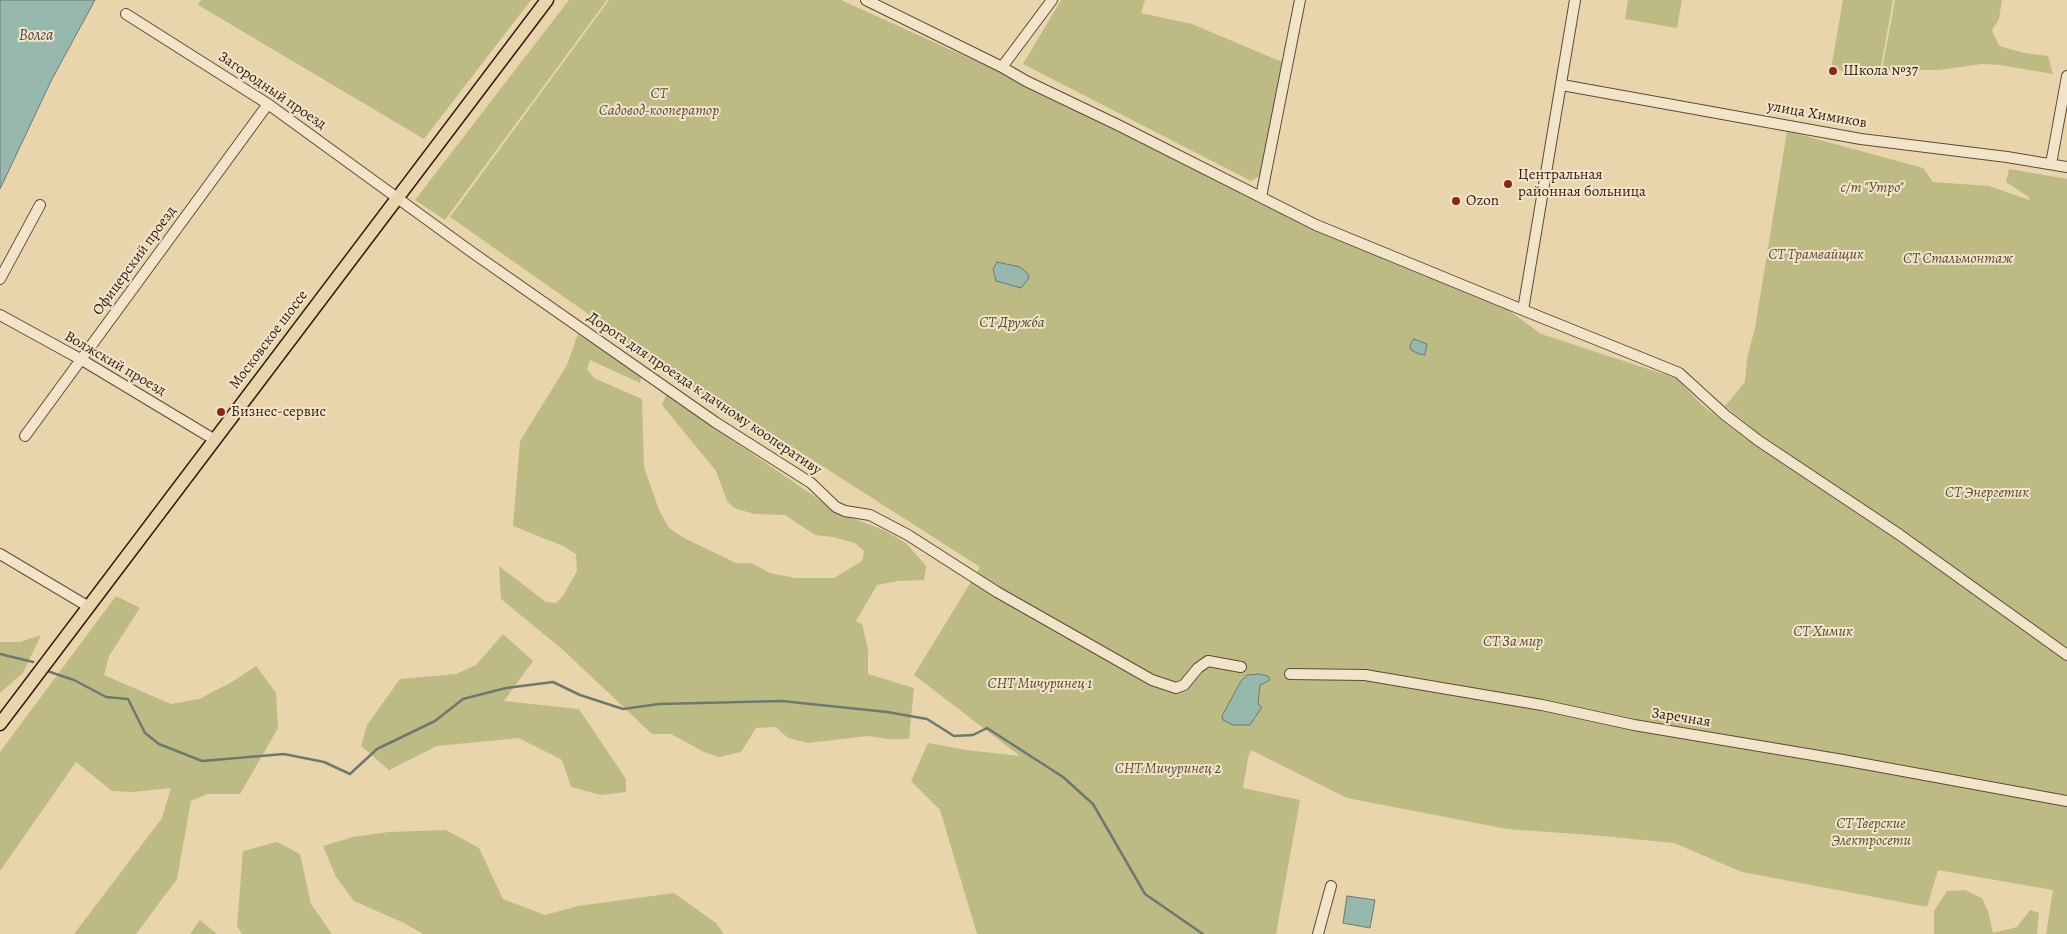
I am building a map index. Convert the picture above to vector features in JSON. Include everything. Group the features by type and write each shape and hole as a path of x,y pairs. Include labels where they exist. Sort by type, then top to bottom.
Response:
{"main road":[{"name":"Московское шоссе","path":"0,724 547,0"}],"street":[{"path":"866,0 1316,225 1679,373 1725,415 1759,441 1900,535 2067,654"},
{"path":"1002,67 1052,0"},
{"path":"1261,197 1300,0"},
{"path":"1523,310 1576,0"},
{"name":"Загородный проезд","path":"126,14 268,104 397,198"},
{"path":"2051,164 2067,76"},
{"name":"улица Химиков","path":"1562,85 1861,139 1959,150 2067,167"},
{"name":"Офицерский проезд","path":"25,436 268,104"},
{"name":"Дорога для проезда к дачному кооперативу","path":"397,198 707,417 811,483 836,507 846,511 870,515 908,536 996,592 1152,680 1176,688 1184,685 1198,668 1208,661 1241,667"},
{"path":"0,279 40,205"},
{"name":"Волжский проезд","path":"0,315 82,360 214,440"},
{"path":"0,554 89,606"},
{"name":"Заречная","path":"1290,674 1365,675 1542,705 1634,725 1843,760 2067,802"},
{"path":"1318,934 1330,886"}],"green space":[{"path":"201,0 531,0 424,139 198,5"},
{"path":"569,0 607,0 445,220 415,200"},
{"path":"609,0 841,0 1138,135 1310,223 1485,293 1541,334 1676,378 1702,405 1743,437 1889,534 2067,660 2067,934 2046,934 2053,890 1938,870 1927,907 1742,872 1674,843 1507,829 1347,798 1251,750 1243,788 1300,800 1276,934 977,934 940,810 911,781 928,743 966,750 1020,756 914,675 980,567 780,439 662,370 614,332 450,217"},
{"path":"1061,0 1145,0 1141,13 1192,24 1282,62 1261,175 1251,181 1023,64"},
{"path":"1628,0 1682,0 1677,28 1625,19"},
{"path":"1843,0 1893,0 1879,77 1831,69"},
{"path":"1895,0 2002,0 1999,19 1992,30 1999,46 2025,53 2048,56 2053,74 2000,65 1982,64 1938,70 1882,70"},
{"path":"1787,131 1923,168 1933,182 1989,186 2029,200 2029,197 2006,182 2009,169 2067,179 2067,647 1757,432 1725,406 1745,382 1747,358 1755,328"},
{"path":"578,334 635,370 641,377 640,383 590,360 587,369 594,378 642,399 644,467 659,510 669,528 684,538 736,563 751,563 770,573 795,578 834,578 862,561 864,551 855,543 833,537 815,535 785,515 754,514 734,508 727,501 716,471 662,405 666,395 839,513 884,530 906,543 926,566 924,580 898,581 877,585 856,621 862,624 868,649 868,674 914,688 909,739 888,739 868,736 808,743 788,738 776,727 756,728 741,752 719,757 704,752 671,734 652,734 563,650 501,599 499,566 546,602 556,603 563,596 577,571 576,554 563,546 513,526 520,441 567,365"},
{"path":"116,596 140,608 109,656 104,675 171,704 199,699 232,682 256,666 276,693 278,728 240,794 207,794 191,801 177,879 136,934 74,934 162,818 171,788 133,792 112,791 76,762 0,871 0,752"},
{"path":"503,634 533,661 504,701 579,709 626,779 626,792 601,795 571,787 562,760 519,738 437,746 389,770 361,746 367,725 400,679 456,674 476,665"},
{"path":"41,635 23,673 0,693 0,642 20,642"},
{"path":"446,830 479,848 503,899 545,915 578,906 674,893 716,923 724,934 423,934 404,923 354,901 336,877 323,846 353,837 389,832"},
{"path":"277,842 300,854 311,904 332,934 242,934 237,926 243,851"},
{"path":"1965,890 1982,898 1988,911 1993,933 2017,927 2030,910 2039,913 2037,934 1934,934 1934,911 1947,891"},
{"path":"200,920 217,934 190,934"}],"water":[{"name":"Волга","path":"0,0 95,0 52,79 0,189"},
{"path":"997,262 1020,267 1028,274 1029,278 1021,288 996,281 993,269"},
{"path":"1414,339 1427,344 1425,355 1411,350 1410,345"},
{"path":"1259,674 1268,676 1270,680 1260,685 1258,704 1262,707 1250,725 1233,725 1223,720 1222,716 1241,681 1247,675"},
{"path":"1347,896 1375,900 1370,928 1343,923"}],"waterway":[{"path":"0,654 33,662"},
{"path":"44,670 74,680 106,697 128,699 145,733 159,744 202,761 284,754 324,762 350,774 377,749 435,721 463,699 506,688 553,682 580,695 623,709 659,704 782,701 887,712 927,719 954,736 973,735 987,728 1063,777 1093,804 1145,894 1203,934"}],"place":[{"name":"Школа №37","path":"1833,71"},
{"name":"Центральная районная больница","path":"1508,184"},
{"name":"Ozon","path":"1456,201"},
{"name":"Бизнес-сервис","path":"221,412"}],"park label":[{"name":"СТ Садовод-кооператор","path":"659,102"},
{"name":"с/т \"Утро\"","path":"1872,188"},
{"name":"СТ Трамвайщик","path":"1816,255"},
{"name":"СТ Стальмонтаж","path":"1958,259"},
{"name":"СТ Дружба","path":"1012,323"},
{"name":"СТ Энергетик","path":"1987,493"},
{"name":"СТ Химик","path":"1823,632"},
{"name":"СТ За мир","path":"1513,642"},
{"name":"СНТ Мичуринец 1","path":"1040,684"},
{"name":"СНТ Мичуринец 2","path":"1168,769"},
{"name":"СТ Тверские Электросети","path":"1871,832"}]}
